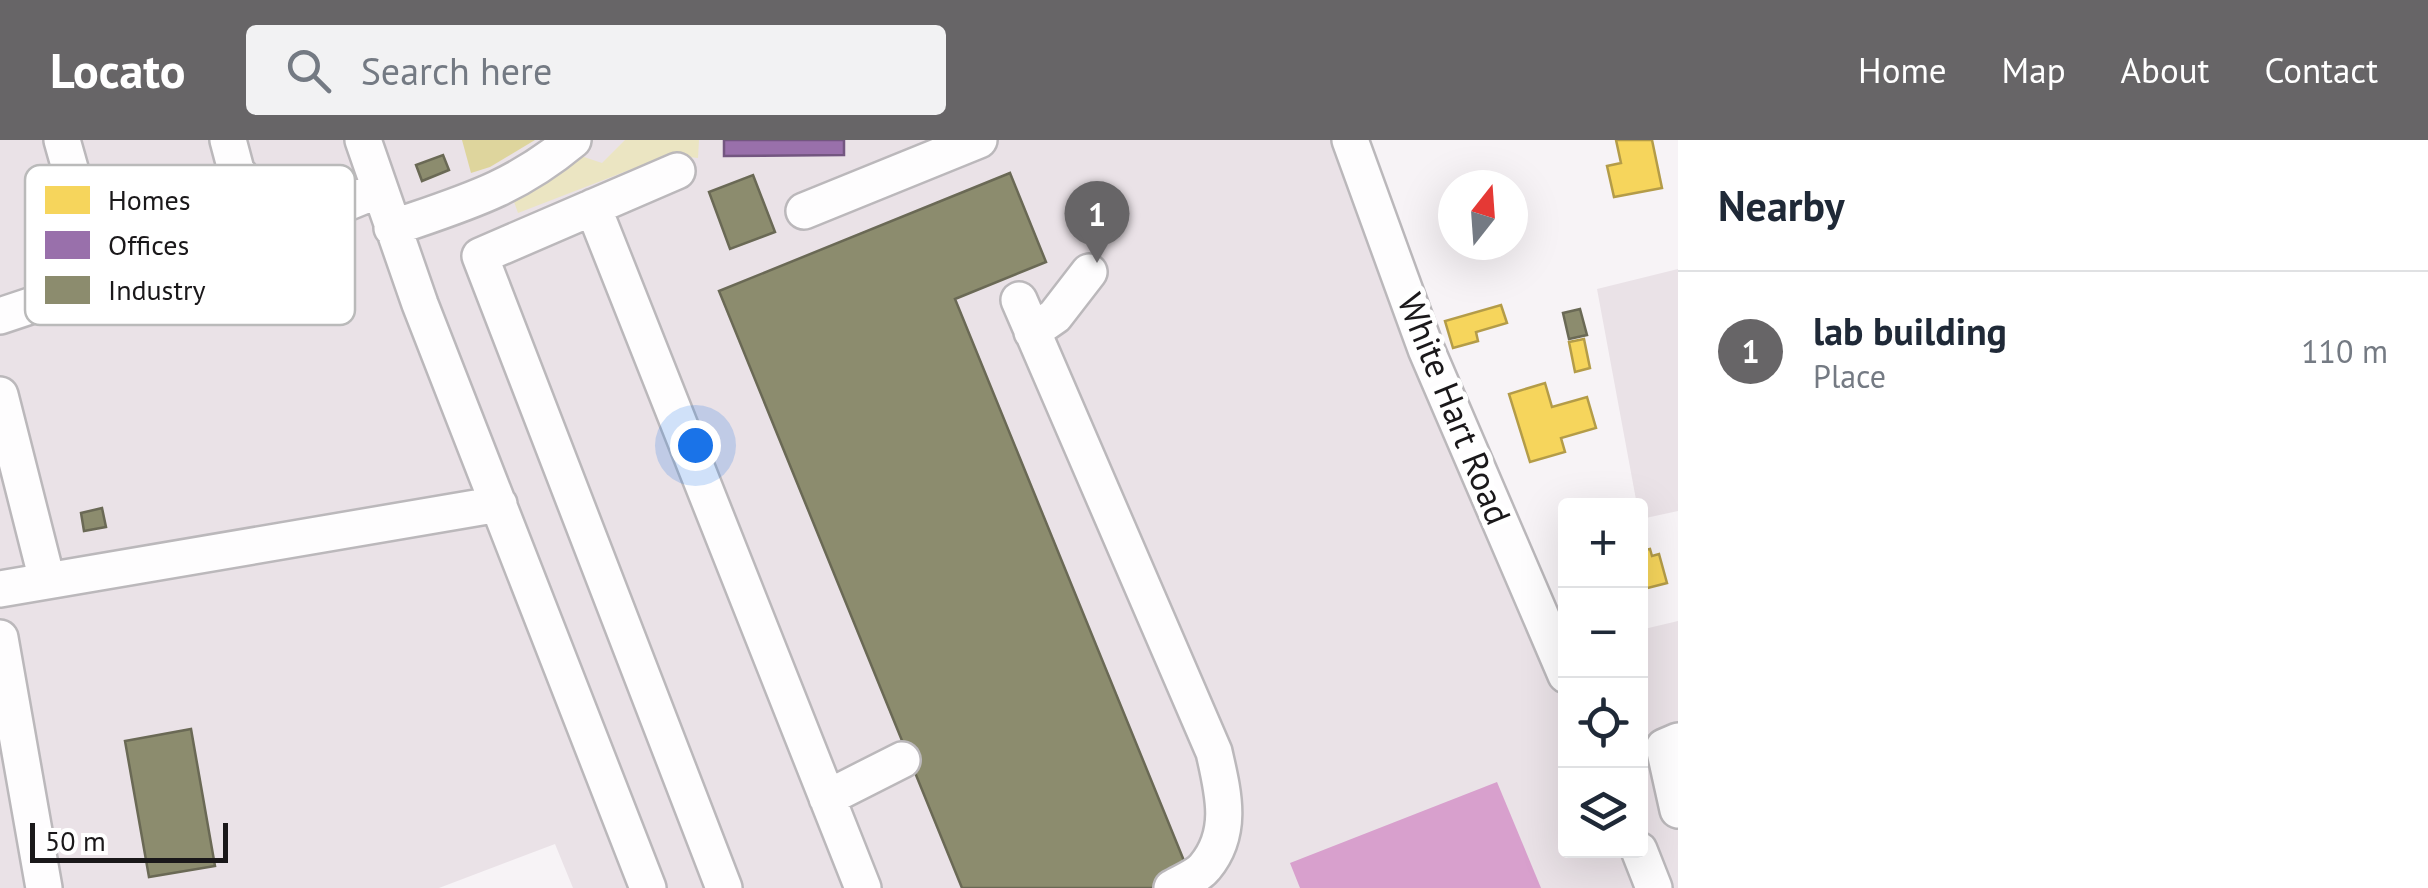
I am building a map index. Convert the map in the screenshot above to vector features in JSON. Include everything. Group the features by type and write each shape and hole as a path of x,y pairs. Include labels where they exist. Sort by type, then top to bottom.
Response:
{"street":[{"path":"62,140 69,165"},
{"path":"228,140 235,165"},
{"path":"363,140 392,228 648,888"},
{"path":"392,228 498,191 541,166 573,140"},
{"path":"804,211 897,156 979,140"},
{"name":"White Hart Road","path":"1350,140 1426,349 1558,656"},
{"path":"676,170 480,256 724,888"},
{"path":"355,199 378,190"},
{"path":"593,207 863,888"},
{"path":"1089,272 1054,316 1025,316 1214,752 1226,804 1221,839 1204,869 1172,888"},
{"path":"0,316 25,308"},
{"path":"2,409 47,580"},
{"path":"0,590 499,504"},
{"path":"0,638 13,790 44,888"},
{"path":"1678,741 1664,747 1678,810"},
{"path":"827,798 902,760"},
{"path":"1642,858 1654,888"}],"shaded area":[{"path":"0,140 1350,140 1558,662 1558,858 1641,858 1654,888 573,888 555,844 439,888 0,888"},
{"path":"462,140 535,140 490,167 471,173"},
{"path":"625,140 699,140 698,158 676,152 518,213 512,196 575,154 602,163"},
{"path":"1678,269 1678,511 1648,517 1648,498 1636,498 1597,289"},
{"path":"1678,621 1678,888 1662,888 1648,856 1648,628"},
{"path":"1497,782 1541,888 1300,888 1290,863"}],"building: Homes":[{"path":"1616,140 1652,140 1662,188 1614,197 1607,166 1621,163"},
{"path":"1501,305 1507,323 1476,332 1478,341 1453,348 1445,321"},
{"path":"1584,339 1590,368 1575,372 1569,342"},
{"path":"1545,383 1552,407 1587,397 1596,428 1561,438 1565,452 1530,462 1509,394"},
{"path":"1648,549 1652,556 1659,554 1667,583 1648,588"}],"building: Offices":[{"path":"724,140 844,140 844,155 724,156"}],"building: Industry":[{"path":"443,155 449,170 422,181 416,165"},
{"path":"1010,173 1046,262 955,299 1189,873 1152,888 962,888 719,291"},
{"path":"753,175 775,232 730,249 709,192"},
{"path":"1580,309 1587,335 1569,339 1563,313"},
{"path":"102,508 106,527 84,531 81,513"},
{"path":"191,729 215,866 149,877 125,741"}],"place":[{"name":"lab building","path":"1097,263"}]}
